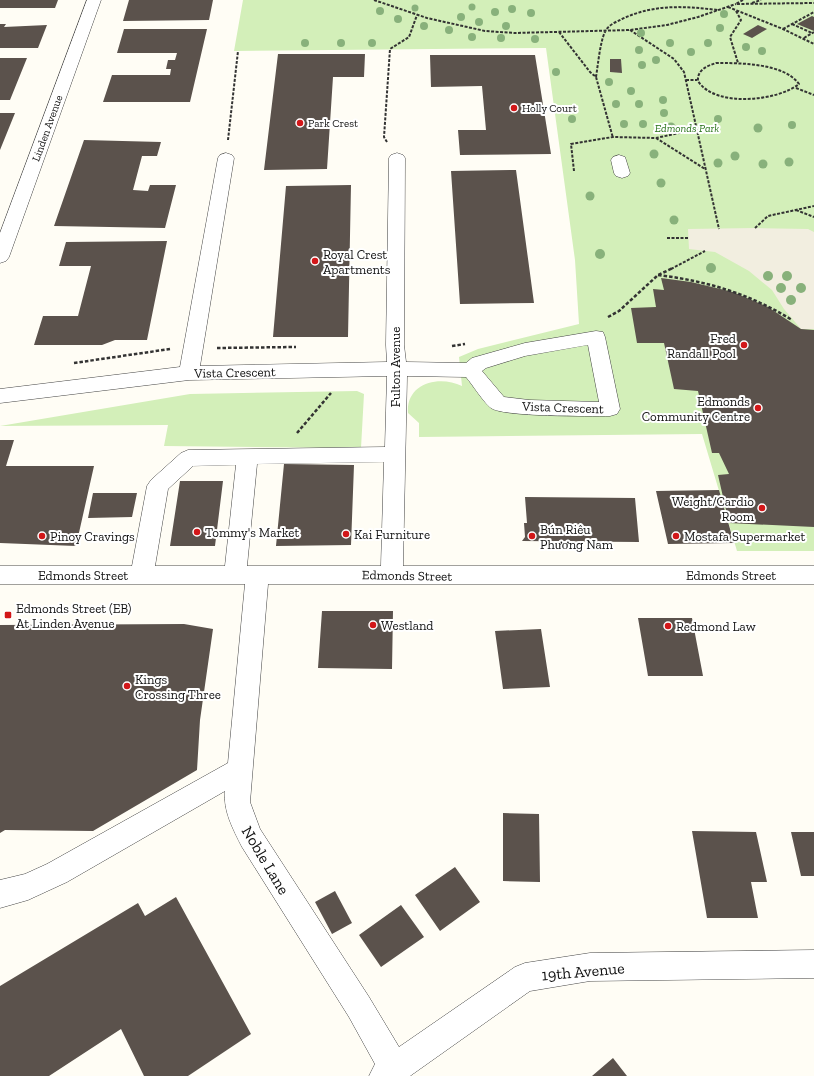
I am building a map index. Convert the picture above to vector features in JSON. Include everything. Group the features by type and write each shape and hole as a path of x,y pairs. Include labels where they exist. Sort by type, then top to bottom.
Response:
{"street":[{"name":"Linden Avenue","path":"0,257 94,0"},
{"path":"189,373 226,158"},
{"name":"Fulton Avenue","path":"392,576 397,369 395,345 397,158"},
{"name":"Vista Crescent","path":"0,396 189,373 397,369 471,370 479,363 525,350 596,337 610,409 529,407 498,403 471,370"},
{"path":"142,575 158,486 188,458 395,454"},
{"name":"Noble Lane","path":"247,457 246,575 240,769 237,802 242,819 251,838 359,1007 389,1072"},
{"name":"Edmonds Street","path":"0,575 814,575"},
{"path":"0,894 28,887 56,873 240,769"},
{"name":"19th Avenue","path":"389,1072 525,977 590,967 814,964"}],"path":[{"path":"374,0 417,15 485,31 515,33 630,30 667,25 719,10 743,0"},
{"path":"748,4 761,0"},
{"path":"736,4 814,3"},
{"path":"620,166 596,77 605,31 618,20 647,10 685,6 719,10"},
{"path":"727,7 783,29 814,44"},
{"path":"736,11 741,20 730,37 738,63"},
{"path":"783,29 811,14 814,14"},
{"path":"397,158 384,137 390,49 409,37 417,15"},
{"path":"792,24 813,33"},
{"path":"630,30 674,59 684,72 719,229"},
{"path":"559,32 590,72 596,77"},
{"path":"803,38 813,33"},
{"path":"226,158 238,51"},
{"path":"796,88 799,84 798,78 793,75 775,69 738,63 716,63 710,65 700,71 697,80 699,85 714,95 737,99 778,94 796,88 814,95"},
{"path":"686,80 697,80"},
{"path":"656,138 705,169"},
{"path":"755,228 768,216 814,206"},
{"path":"795,210 814,218"},
{"path":"667,238 689,238"},
{"path":"608,317 619,311 658,275 705,251"},
{"path":"658,275 681,277 710,283 755,299 777,310 792,320"},
{"path":"276,457 323,401 335,390"}],"green space":[{"name":"Edmonds Park","path":"243,0 814,0 814,551 737,551 702,434 419,437 419,423 408,413 412,395 418,388 434,382 444,381 462,386 459,357 478,349 579,324 575,260 546,48 234,51"},
{"path":"357,391 364,394 361,448 164,446 168,425 0,426 190,394"}],"shaded area":[{"path":"688,229 808,229 814,232 814,329 801,329 784,309 772,290 749,271 715,252 689,249"}],"building":[{"path":"0,0 58,0 55,8 0,8"},
{"path":"129,0 213,0 209,20 123,21"},
{"path":"812,16 814,17 814,31 797,24"},
{"path":"0,24 6,24 4,27 47,25 38,48 0,48"},
{"path":"758,25 767,29 752,38 743,34"},
{"path":"124,29 207,29 190,102 103,102 112,75 170,75 171,69 166,69 168,60 175,60 177,53 117,53"},
{"name":"Park Crest","path":"278,54 365,54 364,77 333,77 327,169 264,170"},
{"name":"Holly Court","path":"430,55 535,55 551,154 460,155 458,130 486,130 482,86 431,87"},
{"path":"0,58 27,58 10,100 0,100"},
{"path":"610,59 621,59 622,73 610,72"},
{"path":"0,113 15,113 0,150"},
{"path":"84,140 161,142 157,156 142,156 133,190 148,191 150,185 176,185 165,228 54,226"},
{"path":"516,170 534,303 460,304 451,171"},
{"name":"Royal Crest Apartments","path":"351,185 348,337 273,337 286,186"},
{"path":"167,241 147,340 115,340 102,345 34,345 43,316 78,316 91,266 59,266 66,242"},
{"name":"Edmonds Community Centre","path":"661,278 691,282 733,292 768,307 801,329 814,330 814,527 729,523 718,475 729,474 719,453 712,453 698,391 674,389 664,343 637,343 631,308 656,307 653,289 664,290"},
{"path":"0,440 14,440 6,466 94,466 76,546 0,543"},
{"path":"284,464 354,465 351,545 276,546"},
{"path":"180,481 223,481 215,546 170,546"},
{"path":"719,490 734,543 668,544 656,491"},
{"path":"93,493 137,493 132,517 88,518"},
{"path":"525,497 635,498 639,542 522,541 525,537 524,523 527,523"},
{"path":"322,611 393,611 392,669 318,668"},
{"path":"638,618 692,618 703,676 648,676"},
{"path":"184,624 213,629 200,720 197,770 93,831 5,830 0,833 0,625"},
{"path":"541,629 550,687 503,689 495,631"},
{"path":"503,813 539,814 540,882 503,881"},
{"path":"692,831 756,832 767,882 751,882 758,918 707,918"},
{"path":"791,832 814,832 814,876 801,876"},
{"path":"455,867 480,902 440,931 415,895"},
{"path":"335,891 352,923 332,934 315,902"},
{"path":"176,897 251,1034 188,1076 144,1076 121,1029 49,1076 0,1076 0,986 138,903 145,916"},
{"path":"401,905 424,937 381,967 359,935"},
{"path":"613,1058 627,1076 592,1076"}],"place":[{"name":"Holly Court","path":"514,108"},
{"name":"Park Crest","path":"300,123"},
{"name":"Royal Crest Apartments","path":"315,261"},
{"name":"Fred Randall Pool","path":"744,345"},
{"name":"Edmonds Community Centre","path":"758,408"},
{"name":"Weight/Cardio Room","path":"762,508"},
{"name":"Tommy's Market","path":"197,532"},
{"name":"Kai Furniture","path":"346,534"},
{"name":"Pinoy Cravings","path":"42,536"},
{"name":"Bún Riêu Phương Nam","path":"532,536"},
{"name":"Mostafa Supermarket","path":"676,536"},
{"name":"Edmonds Street (EB) At Linden Avenue","path":"8,615"},
{"name":"Westland","path":"373,625"},
{"name":"Redmond Law","path":"668,626"},
{"name":"Kings Crossing Three","path":"127,686"}]}
